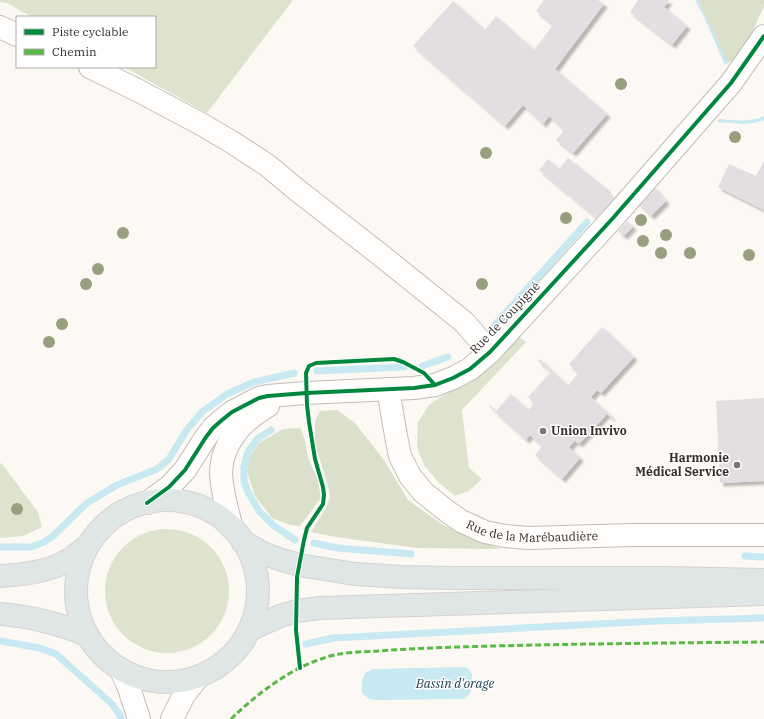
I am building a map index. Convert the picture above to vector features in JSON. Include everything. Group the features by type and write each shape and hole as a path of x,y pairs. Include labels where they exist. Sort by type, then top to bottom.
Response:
{"main road":[{"path":"237,535 252,561 255,571 257,603 249,630 239,647 228,659 214,669 198,677 168,682 152,681 136,677 120,670 104,657 87,635 78,614 76,582 79,567 87,546 97,532 111,519 128,509 147,503 172,501 189,503 205,509 219,517 237,535 265,554 299,565 355,574 451,578 670,578 764,580"},
{"path":"0,576 40,571 62,564 87,546"},
{"path":"249,630 280,616 296,611 320,608 764,594"},
{"path":"0,614 35,619 66,627 87,635"}],"street":[{"path":"0,27 16,34"},
{"name":"Rue de Coupigné","path":"147,503 169,487 185,470 213,428 232,412 259,398 306,393 414,388 435,385 470,369 490,352 613,218 732,84 764,36"},
{"path":"92,68 201,124 267,165 464,322 490,352"},
{"name":"Rue de la Marébaudière","path":"388,389 400,456 410,476 423,492 448,512 461,521 485,532 528,538 634,535 764,535"},
{"name":"Rue de Coupigné","path":"237,535 224,500 221,472 223,459 229,444 238,429 257,412 270,405 306,393"},
{"path":"120,670 129,688 139,719"},
{"path":"172,719 184,695 198,677"}],"green space":[{"path":"0,0 293,0 207,113 126,68 156,68 156,16 30,16 7,3 0,2"},
{"path":"698,0 764,0 764,6 749,39 739,56 728,63"},
{"path":"518,336 526,342 462,410 469,468 482,479 469,491 455,496 438,482 424,465 417,447 418,422 429,405 451,390"},
{"path":"337,410 355,423 384,460 408,500 443,525 501,549 417,548 336,537 311,532 326,508 330,497 315,443 315,421 320,411"},
{"path":"300,428 305,440 308,457 318,481 321,498 300,526 290,525 272,518 255,496 247,471 250,456 259,443 283,429"},
{"path":"0,463 38,512 42,527 23,536 0,538"},
{"path":"173,529 191,533 202,539 215,551 225,567 229,591 225,615 219,626 207,639 185,651 161,653 143,649 132,643 119,631 107,609 105,585 109,567 115,556 127,543 149,531"}],"water":[{"path":"695,0 698,0 728,63 725,65 704,17"},
{"path":"764,116 764,120 754,123 742,124 717,122 719,119 753,120"},
{"name":"Bassin d'orage","path":"465,667 469,669 472,674 471,691 464,699 375,700 369,699 362,693 362,681 365,673 373,669"}],"building":[{"path":"544,0 598,0 604,4 555,69 607,114 573,153 556,140 564,130 549,116 543,124 523,105 505,126 413,46 453,1 485,30 496,16 534,50 553,25 536,11"},
{"path":"638,0 669,0 664,7 687,26 672,45 630,12"},
{"path":"568,158 607,189 606,191 615,198 598,219 539,170 548,159 559,169"},
{"path":"764,161 764,210 718,187 729,164 756,176"},
{"path":"653,186 666,201 651,216 636,201"},
{"path":"628,221 633,227 624,236 618,231"},
{"path":"602,327 634,357 601,393 597,390 591,397 612,417 611,418 607,414 579,444 575,441 569,447 580,458 562,479 535,455 542,446 530,435 526,440 489,406 490,405 496,411 511,394 528,410 534,403 528,397 551,372 538,361 540,359 568,386 578,373 569,364"},
{"path":"764,398 764,481 720,483 716,401"}],"waterway":[{"path":"492,328 587,222"},
{"path":"422,366 448,357"},
{"path":"317,371 404,367"},
{"path":"0,547 31,547 42,543 52,537 87,503 117,485 157,469 169,459 186,431 202,412 227,394 254,382 294,373"},
{"path":"271,430 257,439 248,452 244,467 244,481 248,492 259,511 273,525 295,540"},
{"path":"314,543 337,548 411,554"},
{"path":"745,556 764,557"},
{"path":"306,644 333,638 656,621 764,618"},
{"path":"0,641 40,648 56,654 112,704 120,715 121,719"}],"marked path":[{"path":"231,719 274,683 311,663 343,653 456,647 764,642"}],"cycle path":[{"path":"147,503 169,487 185,470 213,428 232,412 259,398 306,393 414,388 435,385 470,369 490,352 613,218 731,83 764,36"},
{"path":"300,668 296,630 297,577 307,528 323,504 324,495 315,459 307,405 306,373 309,366 316,363 394,359 424,373 435,385"}],"place":[{"name":"Union Invivo","path":"543,431"},
{"name":"Harmonie Médical Service","path":"737,465"}]}
